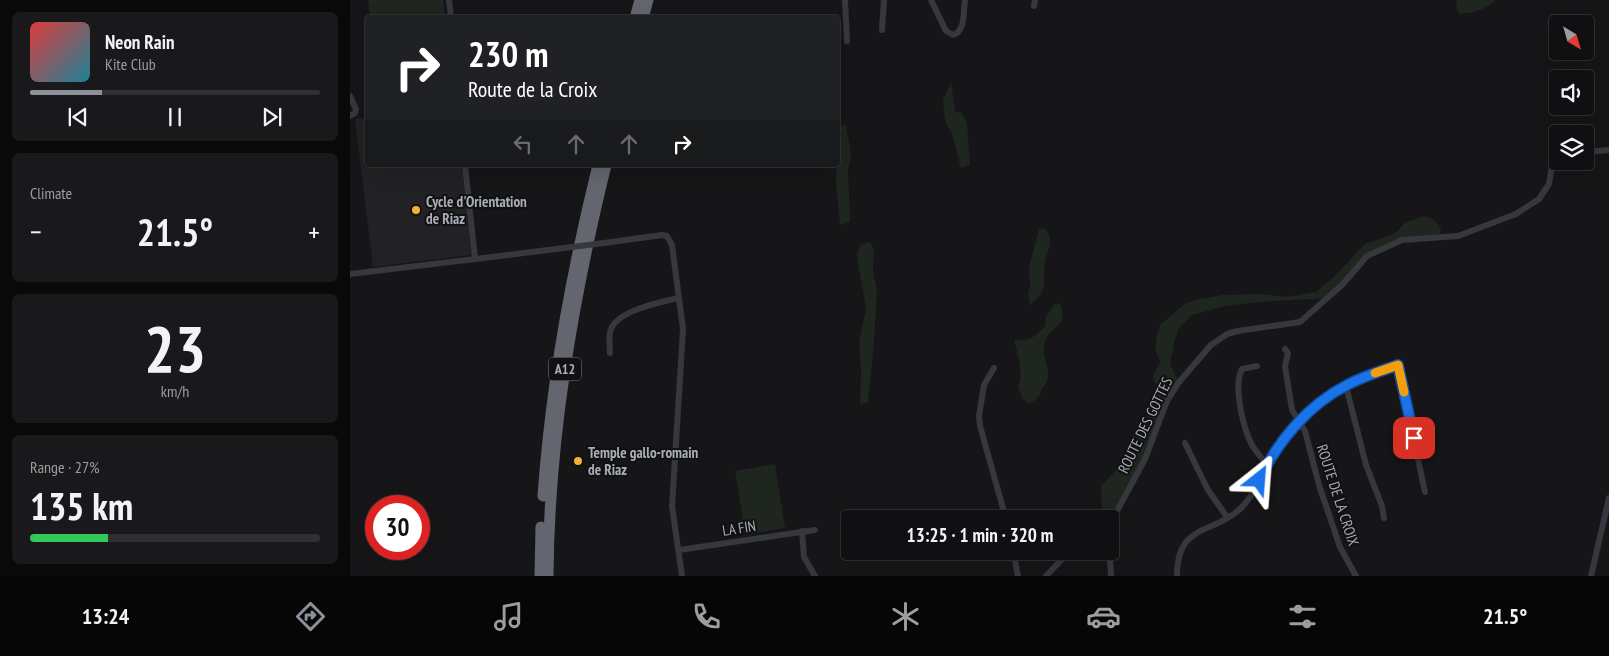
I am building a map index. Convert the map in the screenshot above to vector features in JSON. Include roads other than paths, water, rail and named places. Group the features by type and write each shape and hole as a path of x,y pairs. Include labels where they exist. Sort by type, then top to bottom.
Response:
{"highway":[{"path":"636,15 640,0"},
{"path":"644,15 648,0"},
{"name":"A12","path":"540,576 546,466 557,365 570,292 598,167"},
{"name":"A12","path":"548,576 553,467 564,374 578,293 606,167"}],"street":[{"path":"449,0 451,15"},
{"path":"845,0 847,41"},
{"path":"882,30 884,0"},
{"path":"931,0 946,31 953,35 961,29 965,0"},
{"path":"350,96 356,109 355,113 350,116"},
{"path":"1594,151 1609,150"},
{"path":"465,167 475,259"},
{"name":"ROUTE DES GOTTES","path":"1118,510 1145,459 1167,401 1179,382 1211,345 1227,334 1238,331 1300,322 1343,284 1367,256 1402,240 1458,236 1516,214 1539,199 1549,184 1551,170"},
{"path":"350,274 666,236 672,245 684,340 672,506 682,576"},
{"path":"610,353 610,330 615,323 648,304 679,298"},
{"name":"ROUTE DE LA CROIX","path":"1285,349 1288,353 1285,366 1292,410 1305,431 1340,547 1356,576"},
{"path":"1177,576 1177,565 1181,550 1188,540 1208,526 1239,510 1252,495 1267,465 1285,437 1299,421 1346,386 1398,365 1425,492"},
{"path":"1257,366 1242,369 1238,377 1243,420 1253,446 1267,465"},
{"path":"994,368 984,385 979,416 980,426 1003,510"},
{"path":"1346,386 1366,465 1382,506 1384,518"},
{"path":"1185,443 1208,490 1227,517"},
{"path":"1591,576 1609,498"},
{"name":"LA FIN","path":"679,550 815,530"},
{"path":"802,531 804,557 815,576"},
{"path":"1015,560 1018,576"},
{"path":"1046,576 1061,560"},
{"path":"1110,560 1111,576"}],"place":[{"name":"Cycle d'Orientation de Riaz","path":"416,210"},
{"name":"Temple gallo-romain de Riaz","path":"578,461"}]}
